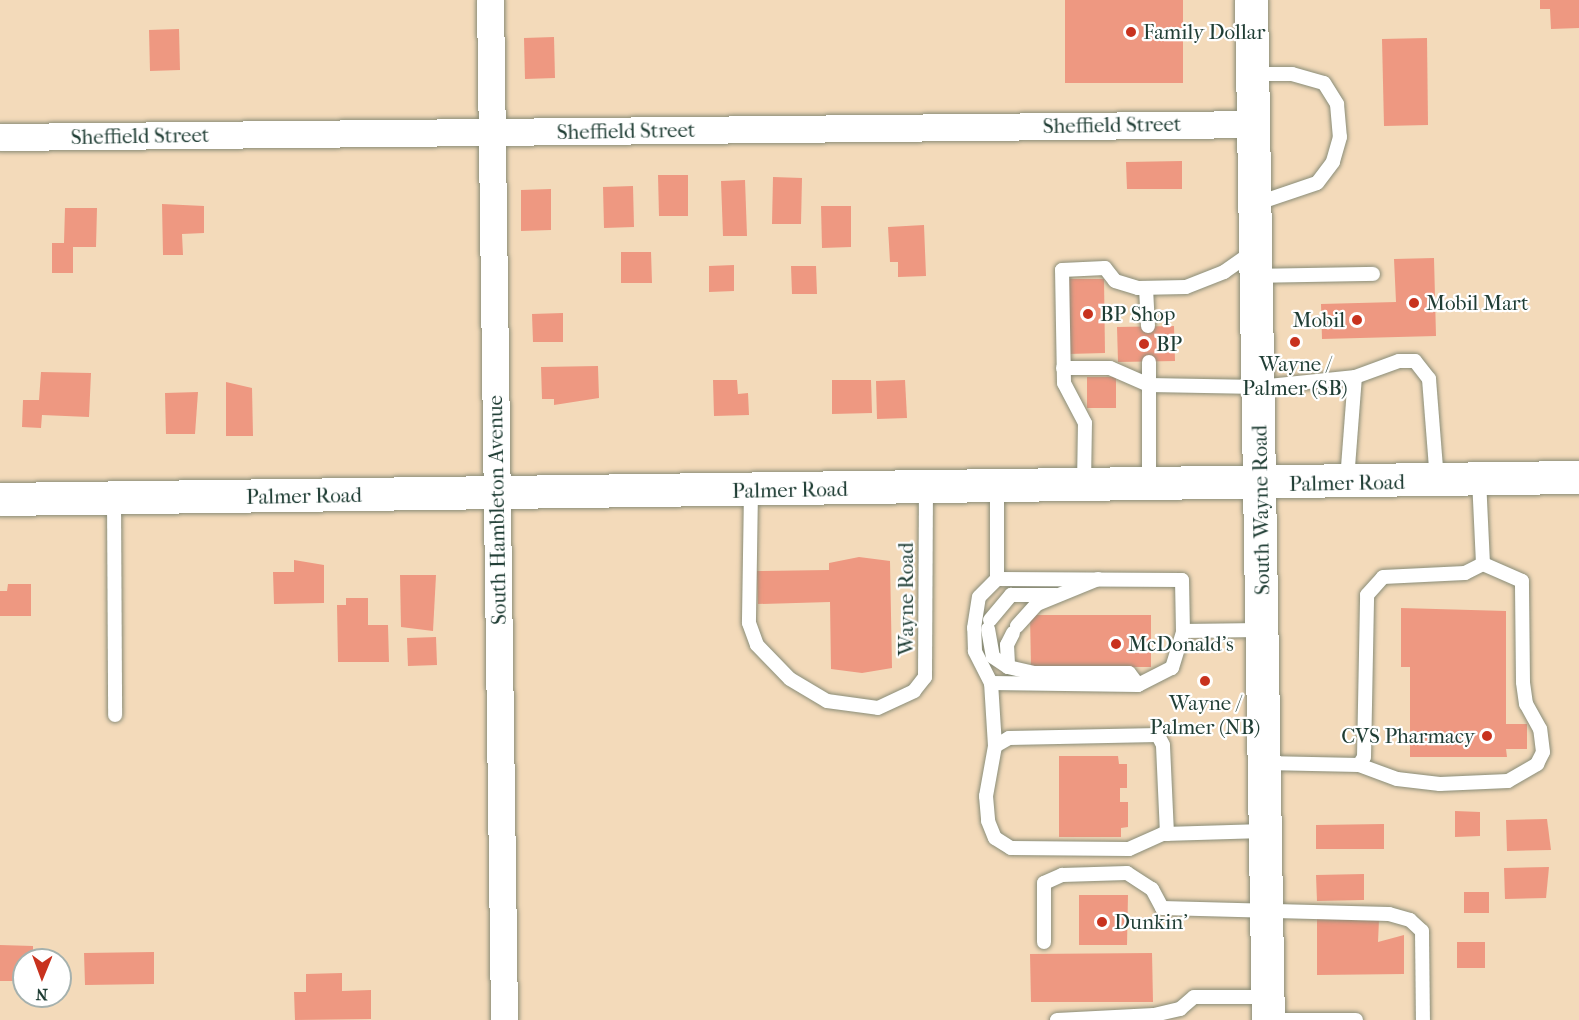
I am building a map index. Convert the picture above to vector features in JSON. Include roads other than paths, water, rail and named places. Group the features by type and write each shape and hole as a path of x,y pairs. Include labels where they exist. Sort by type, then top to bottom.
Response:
{"street":[{"name":"South Hambleton Avenue","path":"490,0 504,1020"},
{"name":"South Wayne Road","path":"1251,0 1261,485 1268,1012"},
{"name":"Sheffield Street","path":"0,137 1253,124"},
{"name":"Palmer Road","path":"0,499 1261,485 1579,477"}],"lane":[{"path":"1252,74 1292,74 1324,83 1337,104 1340,137 1333,162 1317,183 1255,204"},
{"path":"1084,487 1085,423 1064,383 1062,270 1105,268 1115,281 1146,288 1186,287 1224,272 1256,263 1373,274"},
{"path":"1146,288 1148,326"},
{"path":"1063,368 1110,368 1149,385 1259,387 1355,377 1399,361 1424,368 1437,480"},
{"path":"1149,362 1149,486"},
{"path":"1347,483 1355,377"},
{"path":"1479,480 1483,564"},
{"path":"997,488 997,579 979,597 974,620 975,651 991,683 995,746 986,796 988,821 995,838 1011,848 1129,849 1167,834 1265,831"},
{"name":"Wayne Road","path":"751,491 750,623 757,645 790,679 827,701 878,708 914,691 925,677 926,489"},
{"path":"114,498 116,715"},
{"path":"1359,765 1364,757 1367,595 1373,583 1383,578 1465,573 1483,564"},
{"path":"1264,763 1359,765 1397,779 1440,784 1508,781 1537,764 1543,752 1540,729 1526,704 1523,682 1522,581 1483,564"},
{"path":"991,683 1138,685 1172,668 1183,631 1182,580 997,579"},
{"path":"1008,667 1007,645 1015,630 1037,604 1067,595 1098,579"},
{"path":"1067,595 1011,595 989,625 993,657 1008,667 1034,673 1129,673 1138,685"},
{"path":"1183,631 1263,630"},
{"path":"995,746 1010,738 1158,735 1163,745 1167,834"},
{"path":"1044,942 1044,884 1062,875 1127,873 1152,889 1162,908 1389,914 1410,920 1422,931 1423,1020"},
{"path":"1057,1020 1154,1015 1180,1009 1194,997 1268,1012 1356,1020"}],"place":[{"name":"Family Dollar","path":"1131,32"},
{"name":"Mobil Mart","path":"1414,303"},
{"name":"BP Shop","path":"1088,314"},
{"name":"Mobil","path":"1357,320"},
{"name":"Wayne / Palmer (SB)","path":"1295,342"},
{"name":"BP","path":"1144,344"},
{"name":"McDonald's","path":"1116,644"},
{"name":"Wayne / Palmer (NB)","path":"1205,681"},
{"name":"CVS Pharmacy","path":"1487,736"},
{"name":"Dunkin'","path":"1102,922"}]}
